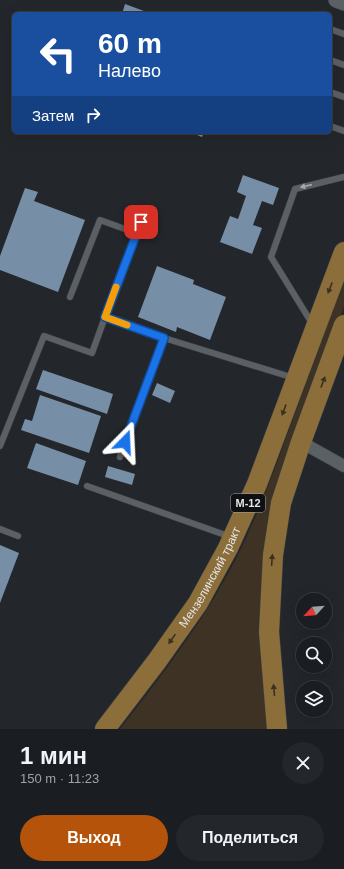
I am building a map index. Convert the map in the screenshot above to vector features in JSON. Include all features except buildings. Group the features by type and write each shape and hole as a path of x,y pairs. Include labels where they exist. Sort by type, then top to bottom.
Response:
{"main road":[{"name":"Мензелинский тракт","path":"105,729 157,661 198,603 228,548 257,484 344,252"},
{"name":"М-12","path":"277,729 269,632 273,555 281,503 301,442 344,325"}],"street":[{"path":"336,0 344,3"},
{"path":"301,442 344,466"}],"lane":[{"path":"332,30 344,34"},
{"path":"332,61 344,65"},
{"path":"332,93 344,97"},
{"path":"332,127 344,131"},
{"path":"315,328 271,257 295,189 344,177"},
{"path":"70,297 100,220 136,233"},
{"path":"0,446 44,336 92,353 141,222"},
{"path":"105,317 164,338 296,379"},
{"path":"120,457 164,338"},
{"path":"87,486 232,537"},
{"path":"0,529 18,536"}],"shaded area":[{"path":"344,280 344,307 283,475 269,729 120,729 153,687 200,621 240,551 275,467"}],"slow traffic":[{"path":"116,287 105,317 127,325"}],"route":[{"path":"125,442 164,338 105,317 141,222"}]}
